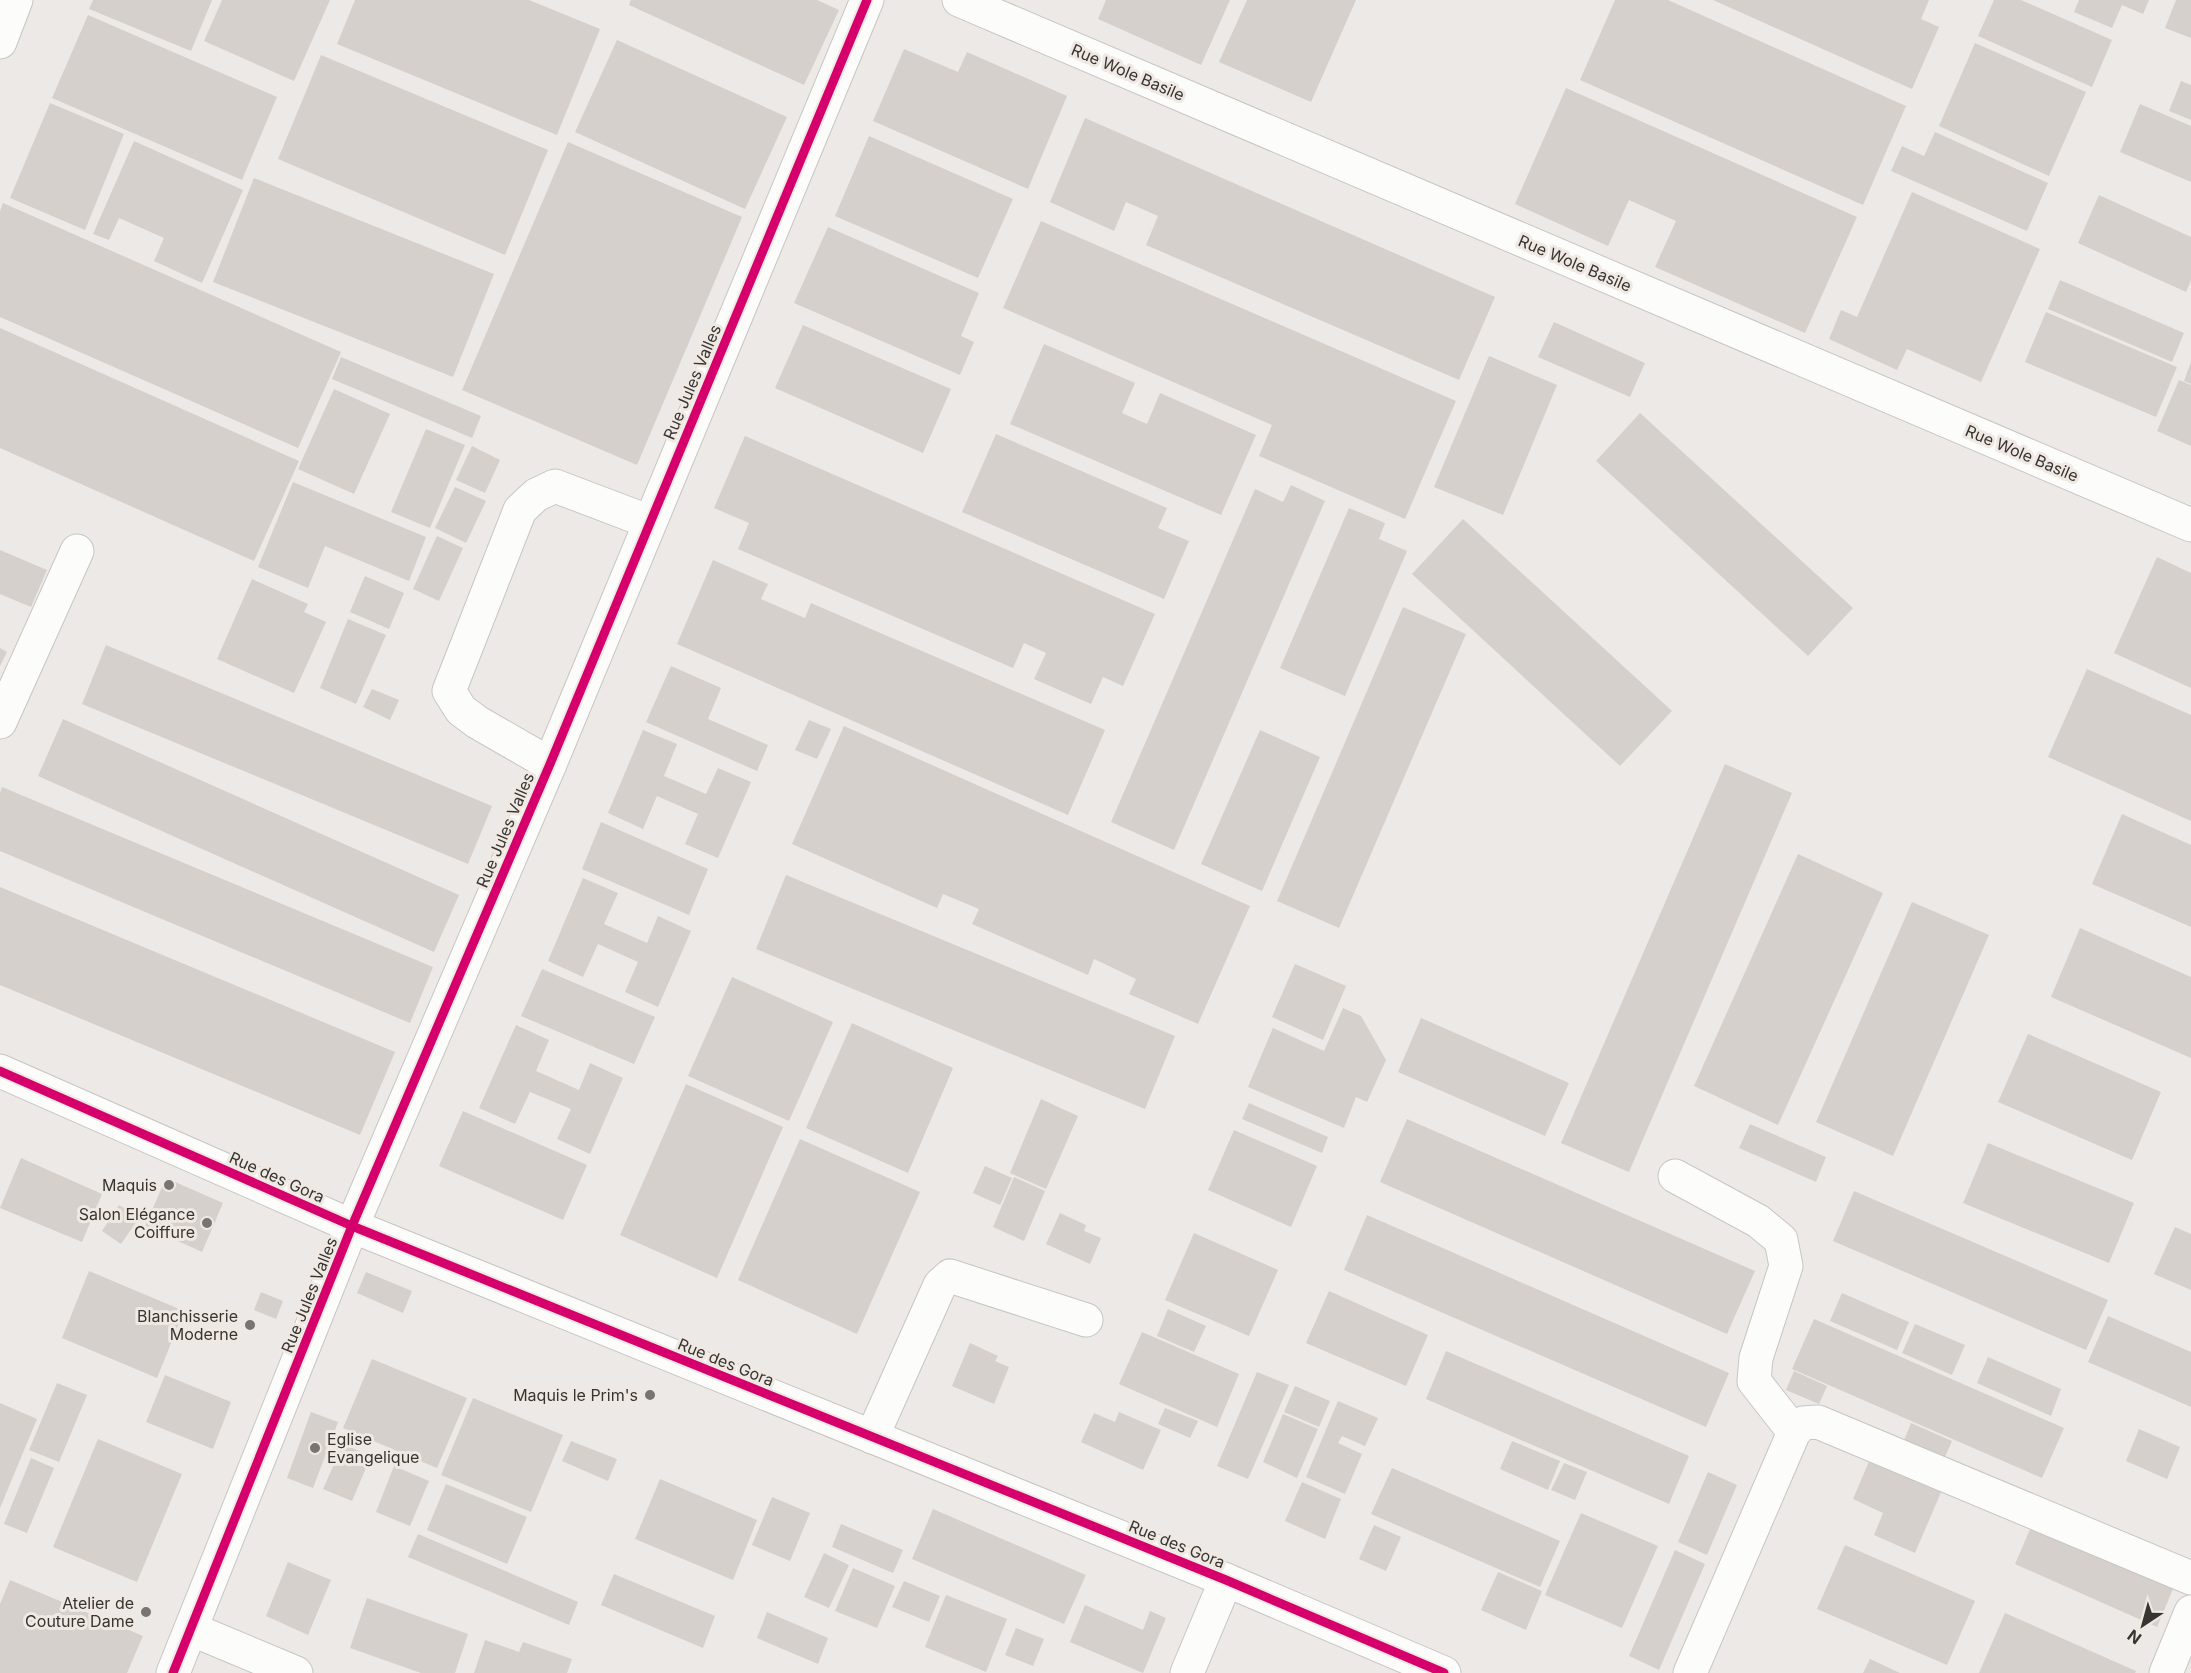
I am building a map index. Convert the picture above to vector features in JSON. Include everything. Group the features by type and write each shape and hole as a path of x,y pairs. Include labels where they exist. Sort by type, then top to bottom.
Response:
{"street":[{"path":"0,42 16,0"},
{"name":"Rue Jules Valles","path":"173,1673 352,1226 550,764 867,0"},
{"name":"Rue Wole Basile","path":"958,0 2191,525"},
{"path":"550,764 477,722 461,710 448,691 520,510 536,495 555,486 650,522"},
{"path":"0,722 77,550"},
{"name":"Rue des Gora","path":"0,1071 352,1226 1226,1580 1444,1673"},
{"path":"1675,1176 1758,1221 1781,1240 1786,1266 1756,1358 1754,1381 1794,1432"},
{"path":"872,1437 940,1285 950,1276 1086,1320"},
{"path":"1690,1673 1794,1432 1803,1423 1818,1422 2191,1578"},
{"path":"1187,1673 1226,1580"},
{"path":"2166,1673 2191,1612"},
{"path":"191,1629 296,1673"}],"building":[{"path":"93,0 212,0 191,51 89,9"},
{"path":"222,0 330,0 294,81 204,41"},
{"path":"355,0 529,0 600,29 557,135 337,44"},
{"path":"631,0 817,0 839,10 804,85 629,5"},
{"path":"1106,0 1230,0 1201,65 1098,19"},
{"path":"1247,0 1356,0 1311,102 1219,62"},
{"path":"1615,0 1668,0 1906,106 1863,205 1580,80"},
{"path":"1713,0 1929,0 1921,19 1939,27 1912,89"},
{"path":"1994,0 2021,0 2112,40 2092,87 1978,36"},
{"path":"2079,0 2149,0 2143,14 2122,5 2112,28 2074,12"},
{"path":"2176,0 2191,0 2191,38 2165,28"},
{"path":"88,15 277,97 242,180 52,98"},
{"path":"617,40 787,117 745,209 575,132"},
{"path":"1975,43 2086,92 2049,176 1939,126"},
{"path":"904,49 958,72 967,52 1067,96 1028,189 873,121"},
{"path":"321,55 548,150 505,255 278,159"},
{"path":"2181,81 2191,85 2191,120 2169,111"},
{"path":"1566,88 1857,217 1805,333 1655,267 1676,221 1629,200 1608,246 1515,204"},
{"path":"50,103 124,134 85,230 10,198"},
{"path":"2140,104 2191,126 2191,182 2120,152"},
{"path":"1085,118 1495,297 1459,380 1146,245 1158,216 1126,202 1114,231 1050,202"},
{"path":"1935,132 2048,183 2027,231 1891,171 1902,146 1924,156"},
{"path":"869,136 1013,199 978,278 835,216"},
{"path":"134,141 243,190 202,283 154,261 164,238 119,218 109,240 93,234"},
{"path":"568,142 742,217 637,465 462,390"},
{"path":"254,178 494,274 453,377 213,282"},
{"path":"1912,192 2040,249 1981,382 1907,349 1897,370 1829,339 1841,310 1857,317"},
{"path":"2099,195 2191,237 2191,280 2186,292 2078,243"},
{"path":"3,203 341,352 298,448 0,317 0,211"},
{"path":"1041,221 1456,401 1405,519 1259,456 1272,425 1003,308"},
{"path":"828,227 979,293 961,336 974,342 960,375 794,303"},
{"path":"2060,280 2184,333 2172,362 2048,309"},
{"path":"2046,312 2177,367 2156,417 2025,362"},
{"path":"1554,322 1645,363 1630,397 1538,357"},
{"path":"803,325 951,389 923,453 775,388"},
{"path":"0,328 299,461 254,561 0,448"},
{"path":"1044,344 1135,383 1122,413 1147,424 1160,393 1256,435 1221,515 1010,424"},
{"path":"1489,356 1557,385 1503,515 1434,487"},
{"path":"341,357 481,416 472,438 332,379"},
{"path":"2191,362 2191,384 2184,381"},
{"path":"2179,380 2191,385 2191,446 2157,431"},
{"path":"334,389 390,414 354,494 298,469"},
{"path":"1640,413 1853,608 1808,656 1596,461"},
{"path":"426,429 465,445 430,528 391,512"},
{"path":"996,434 1167,508 1158,528 1189,541 1164,599 962,512"},
{"path":"745,436 1155,614 1123,686 1103,677 1091,704 1034,679 1046,653 1024,643 1013,668 738,549 749,523 714,508"},
{"path":"472,446 500,460 485,493 456,480"},
{"path":"293,482 426,537 409,581 325,546 308,588 258,567"},
{"path":"1291,485 1325,501 1174,850 1111,822 1255,489 1283,502"},
{"path":"455,487 486,501 466,543 435,528"},
{"path":"1349,508 1385,523 1379,539 1407,551 1345,696 1280,668"},
{"path":"1463,519 1672,711 1620,766 1412,574"},
{"path":"437,536 463,548 439,601 413,589"},
{"path":"0,550 47,570 31,607 0,594"},
{"path":"2157,557 2191,573 2191,688 2114,653"},
{"path":"713,560 768,584 761,599 805,618 811,603 1105,730 1068,815 677,644"},
{"path":"365,576 404,593 389,629 350,612"},
{"path":"252,579 308,604 304,612 326,622 294,693 217,659"},
{"path":"1403,607 1466,634 1339,928 1277,901"},
{"path":"348,619 386,635 356,704 320,688"},
{"path":"106,645 492,806 468,864 82,704"},
{"path":"0,648 7,652 0,666"},
{"path":"671,666 721,688 708,719 768,745 757,771 646,722"},
{"path":"2087,669 2191,715 2191,821 2048,757"},
{"path":"372,689 399,700 390,720 363,707"},
{"path":"63,719 459,895 434,952 38,776"},
{"path":"809,720 831,729 817,759 795,750"},
{"path":"844,726 1250,906 1198,1024 1129,994 1136,979 1094,959 1088,975 972,924 979,909 943,894 937,908 792,844"},
{"path":"643,730 677,744 664,776 706,794 718,768 751,782 718,858 685,844 698,814 657,796 643,829 608,813"},
{"path":"1260,730 1320,757 1262,891 1201,864"},
{"path":"1725,764 1792,793 1629,1172 1561,1143"},
{"path":"2,787 433,967 410,1023 0,851 0,793"},
{"path":"2122,814 2191,845 2191,927 2092,884"},
{"path":"601,822 708,869 689,915 582,869"},
{"path":"1798,854 1883,893 1778,1125 1694,1086"},
{"path":"786,875 1175,1036 1145,1109 756,949"},
{"path":"583,878 618,893 604,924 647,943 658,916 691,931 658,1007 625,992 638,962 598,944 583,977 548,961"},
{"path":"0,887 395,1052 360,1135 0,985"},
{"path":"1912,902 1989,935 1893,1156 1816,1122"},
{"path":"2080,928 2191,977 2191,1058 2051,997"},
{"path":"1295,964 1346,986 1323,1040 1272,1017"},
{"path":"542,969 655,1017 634,1064 521,1016"},
{"path":"732,977 833,1022 789,1121 688,1076"},
{"path":"1343,1008 1361,1016 1386,1060 1367,1102 1356,1097 1344,1128 1248,1087 1273,1028 1324,1051"},
{"path":"1421,1018 1569,1083 1545,1136 1398,1072"},
{"path":"852,1023 953,1068 908,1173 806,1128"},
{"path":"516,1025 549,1040 536,1071 579,1090 590,1063 623,1078 590,1154 557,1139 571,1109 530,1092 515,1124 479,1108"},
{"path":"2028,1034 2161,1092 2132,1160 1998,1102"},
{"path":"686,1084 783,1127 717,1278 620,1235"},
{"path":"1041,1099 1078,1116 1046,1189 1010,1173"},
{"path":"1249,1103 1328,1137 1322,1153 1242,1119"},
{"path":"463,1111 587,1165 563,1220 439,1166"},
{"path":"1407,1119 1755,1271 1727,1334 1380,1182"},
{"path":"1750,1124 1826,1157 1816,1182 1739,1148"},
{"path":"1234,1130 1317,1166 1291,1227 1208,1190"},
{"path":"800,1139 920,1192 857,1334 738,1280"},
{"path":"1988,1143 2134,1203 2109,1263 1963,1203"},
{"path":"21,1158 102,1194 82,1242 0,1208"},
{"path":"985,1166 1012,1178 1000,1205 973,1193"},
{"path":"1014,1177 1045,1191 1024,1241 993,1227"},
{"path":"166,1178 223,1203 202,1252 145,1226"},
{"path":"1854,1191 2108,1300 2086,1350 1833,1241"},
{"path":"119,1205 139,1218 121,1244 102,1231"},
{"path":"1060,1213 1086,1225 1084,1231 1101,1238 1090,1264 1046,1244"},
{"path":"1367,1215 1729,1373 1706,1427 1344,1270"},
{"path":"2175,1227 2191,1234 2191,1290 2154,1274"},
{"path":"1194,1233 1278,1270 1249,1336 1165,1300"},
{"path":"89,1271 184,1311 157,1378 62,1338"},
{"path":"366,1272 412,1291 403,1313 357,1293"},
{"path":"1329,1291 1428,1335 1406,1386 1306,1343"},
{"path":"261,1292 283,1301 276,1319 254,1310"},
{"path":"1842,1293 1909,1322 1897,1350 1830,1321"},
{"path":"1168,1309 1206,1326 1194,1352 1157,1336"},
{"path":"2108,1316 2191,1352 2191,1407 2088,1362"},
{"path":"1814,1319 2064,1428 2042,1478 1792,1369"},
{"path":"1915,1324 1965,1345 1952,1375 1902,1353"},
{"path":"1142,1332 1239,1374 1217,1427 1119,1384"},
{"path":"970,1343 998,1356 995,1361 1009,1367 994,1404 952,1386"},
{"path":"1446,1351 1689,1456 1669,1504 1426,1399"},
{"path":"1988,1357 2061,1389 2051,1416 1977,1383"},
{"path":"372,1359 467,1398 437,1468 343,1428"},
{"path":"1794,1371 1827,1386 1819,1404 1786,1390"},
{"path":"1257,1372 1289,1385 1248,1479 1217,1466"},
{"path":"165,1375 231,1402 213,1449 146,1422"},
{"path":"57,1383 87,1395 59,1462 29,1450"},
{"path":"1295,1386 1330,1401 1319,1427 1284,1412"},
{"path":"473,1398 563,1435 531,1512 441,1475"},
{"path":"1338,1401 1378,1418 1365,1446 1342,1436 1338,1443 1362,1454 1345,1494 1306,1477"},
{"path":"0,1403 37,1419 0,1508"},
{"path":"1165,1408 1198,1421 1190,1438 1158,1424"},
{"path":"311,1412 338,1422 313,1488 287,1478"},
{"path":"1119,1412 1161,1430 1143,1470 1081,1442 1094,1413 1115,1422"},
{"path":"1283,1414 1318,1429 1297,1478 1263,1462"},
{"path":"1911,1423 1952,1441 1941,1466 1901,1448"},
{"path":"2139,1429 2180,1447 2167,1479 2126,1461"},
{"path":"98,1439 182,1474 137,1582 53,1547"},
{"path":"571,1441 617,1459 608,1481 562,1461"},
{"path":"1512,1441 1560,1461 1548,1490 1500,1469"},
{"path":"343,1444 371,1456 352,1501 323,1489"},
{"path":"31,1458 54,1468 27,1533 4,1524"},
{"path":"1870,1459 1942,1490 1915,1553 1874,1535 1883,1513 1853,1499"},
{"path":"1564,1463 1587,1472 1575,1500 1551,1490"},
{"path":"394,1466 429,1481 410,1526 376,1512"},
{"path":"1392,1468 1560,1541 1540,1587 1371,1514"},
{"path":"1708,1472 1737,1485 1707,1555 1678,1542"},
{"path":"660,1479 757,1520 733,1580 635,1539"},
{"path":"1302,1482 1341,1499 1325,1539 1285,1521"},
{"path":"446,1484 527,1517 507,1564 427,1530"},
{"path":"772,1497 810,1513 790,1561 752,1545"},
{"path":"933,1509 1086,1575 1064,1624 912,1559"},
{"path":"1581,1513 1658,1546 1622,1628 1545,1595"},
{"path":"841,1524 903,1550 893,1573 832,1547"},
{"path":"1374,1525 1401,1537 1386,1571 1359,1559"},
{"path":"2031,1527 2173,1589 2157,1627 2015,1564"},
{"path":"418,1534 578,1602 569,1625 408,1557"},
{"path":"1845,1545 1975,1601 1947,1665 1817,1609"},
{"path":"1675,1550 1705,1564 1659,1670 1629,1656"},
{"path":"824,1553 849,1565 829,1608 804,1597"},
{"path":"288,1562 331,1580 308,1635 266,1616"},
{"path":"853,1568 895,1586 877,1628 835,1611"},
{"path":"1498,1572 1542,1591 1526,1630 1481,1610"},
{"path":"614,1574 715,1616 703,1648 601,1605"},
{"path":"10,1580 143,1636 127,1673 0,1673 0,1604"},
{"path":"904,1581 940,1596 929,1622 892,1607"},
{"path":"946,1595 1007,1619 986,1672 925,1647"},
{"path":"367,1598 468,1634 455,1673 421,1673 350,1648"},
{"path":"1085,1605 1143,1630 1150,1611 1166,1618 1143,1673 1070,1642"},
{"path":"767,1612 828,1638 818,1664 757,1638"},
{"path":"2005,1613 2136,1671 2135,1673 1979,1673"},
{"path":"1016,1628 1044,1639 1033,1666 1005,1655"},
{"path":"485,1640 519,1652 523,1642 572,1659 567,1673 474,1673"},
{"path":"1870,1659 1900,1673 1863,1673"}],"cycle path":[{"path":"173,1673 352,1226 550,764 867,0"},
{"path":"0,1071 352,1226 1226,1580 1444,1673"}],"place":[{"name":"Maquis","path":"169,1185"},
{"name":"Salon Elégance Coiffure","path":"207,1223"},
{"name":"Blanchisserie Moderne","path":"250,1325"},
{"name":"Maquis le Prim's","path":"650,1395"},
{"name":"Eglise Evangelique","path":"315,1448"},
{"name":"Atelier de Couture Dame","path":"146,1612"}]}
